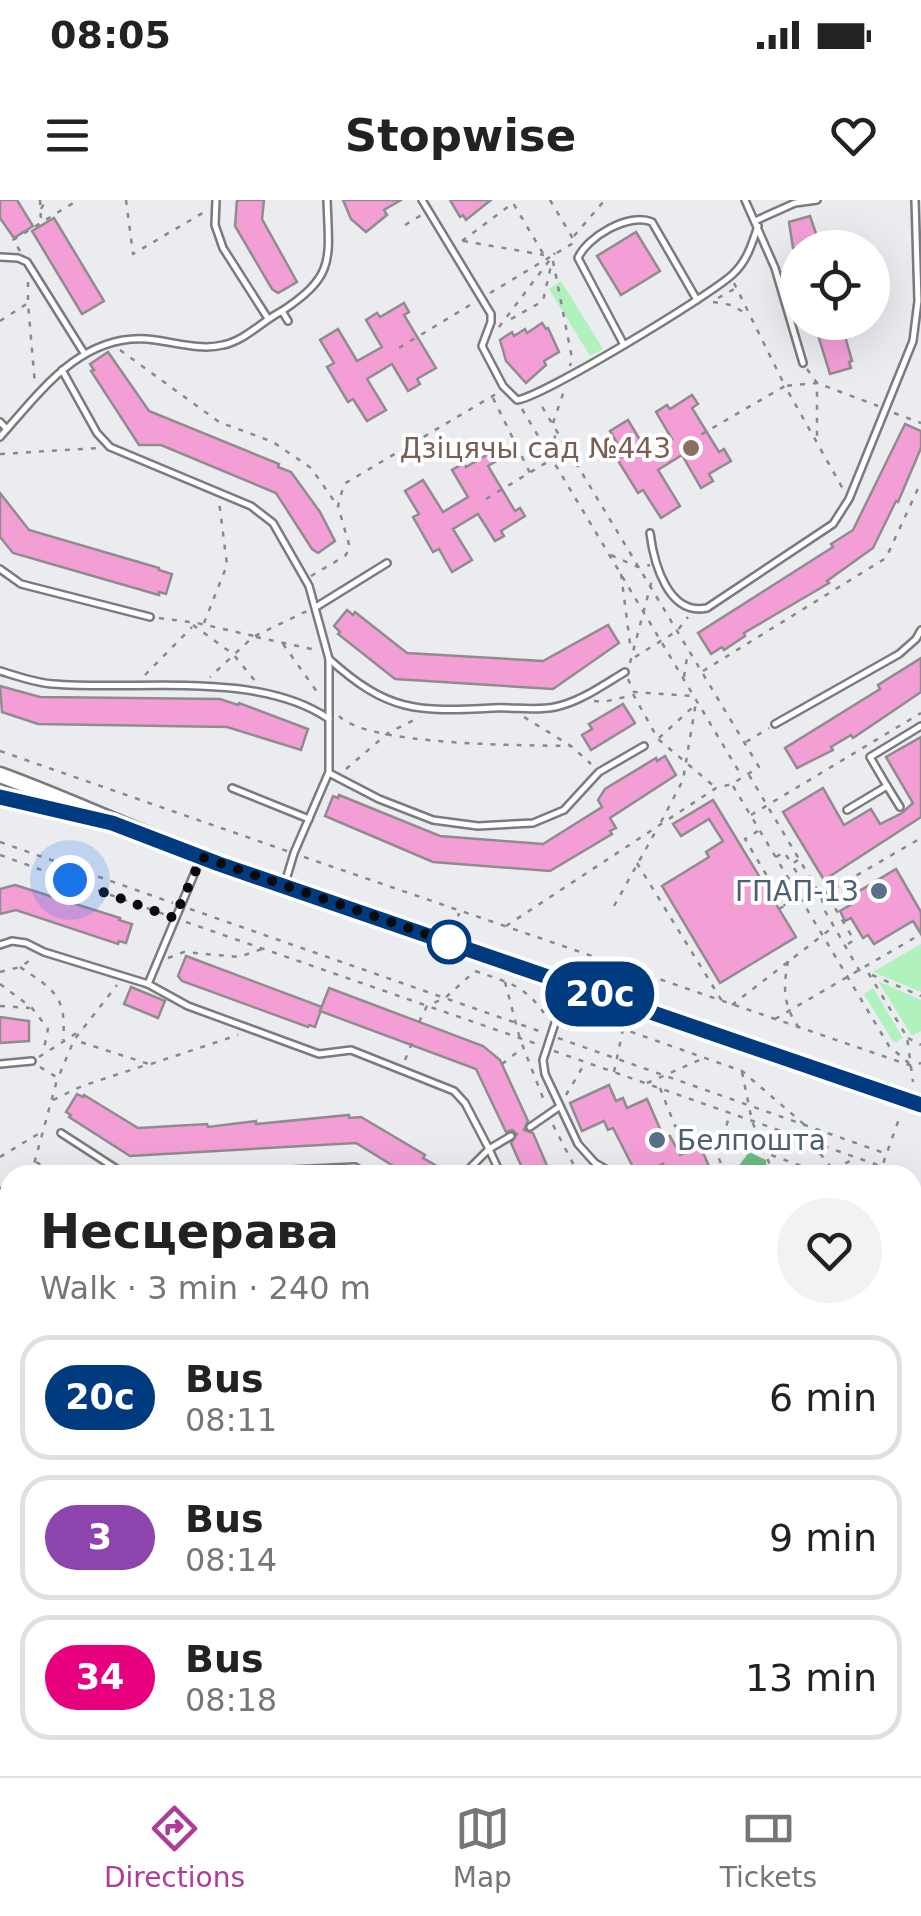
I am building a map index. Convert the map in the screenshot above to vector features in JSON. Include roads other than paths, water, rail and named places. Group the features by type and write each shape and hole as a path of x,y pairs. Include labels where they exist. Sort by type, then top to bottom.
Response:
{"main road":[{"path":"0,775 202,857 921,1105"},
{"path":"0,797 112,823"}],"lane":[{"path":"0,437 36,396 84,352 121,338 219,346 244,337 308,294 323,278 329,244 327,200"},
{"path":"422,200 490,314 482,346 502,386 516,400 534,394 697,300 732,276 746,259 757,223 796,203 816,200"},
{"path":"744,200 775,268 803,363"},
{"path":"650,533 656,565 679,604 693,611 707,608 834,524 887,410 913,340 917,314 915,200"},
{"path":"216,202 214,226 223,248 268,318"},
{"path":"622,344 578,258 582,247 626,221 642,218 652,222 697,300"},
{"path":"0,258 27,262 84,352"},
{"path":"282,311 288,321"},
{"path":"62,370 97,433 110,447 251,506 273,523 306,580 328,659 329,772 284,886"},
{"path":"0,422 6,429"},
{"path":"316,607 386,563"},
{"path":"0,569 21,584 150,617"},
{"path":"775,724 899,654 921,630"},
{"path":"328,659 360,687 406,707 431,712 553,708 580,699 625,672"},
{"path":"0,671 50,684 263,691 312,706 329,719"},
{"path":"900,807 870,757 921,726"},
{"path":"329,772 379,799 433,820 478,826 533,823 564,810 600,772 644,746"},
{"path":"847,810 887,786"},
{"path":"232,788 309,818"},
{"path":"148,984 202,857"},
{"path":"0,944 26,943 148,984 188,1006 319,1054 352,1050 454,1092 465,1103 496,1165"},
{"path":"568,983 543,1060 545,1074 578,1144 598,1165"},
{"path":"0,1064 32,1061"},
{"path":"530,1128 559,1108"},
{"path":"61,1133 111,1165"},
{"path":"473,1165 489,1149 511,1136"}],"place":[{"name":"Дзіцячы сад №443","path":"691,448"},
{"name":"ГПАП-13","path":"879,891"},
{"name":"Белпошта","path":"657,1140"}]}
